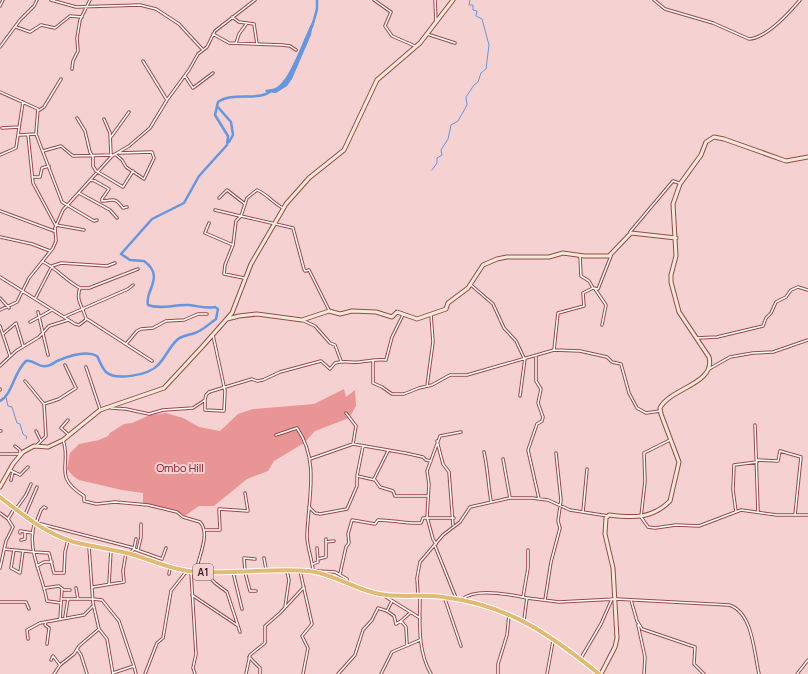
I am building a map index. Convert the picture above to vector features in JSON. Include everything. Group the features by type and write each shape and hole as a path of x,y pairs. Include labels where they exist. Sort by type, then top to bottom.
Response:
{"highway":[{"name":"A1","path":"0,497 24,517 68,540 127,553 170,568 191,572 313,570 370,592 386,595 419,595 463,600 524,620 554,639 600,674"}],"street":[{"path":"0,6 3,0"},
{"path":"0,47 37,0"},
{"path":"51,0 75,7 140,5 156,9 179,24 204,50"},
{"path":"72,69 73,61 78,51 77,38 82,17 90,0"},
{"path":"199,53 204,50 213,34 221,25 255,0"},
{"path":"374,0 391,13 385,26 392,36 416,48"},
{"path":"435,0 436,21"},
{"path":"36,446 48,447 63,440 89,417 106,407 164,387 213,335 227,320 237,303 251,264 273,223 283,208 309,178 344,150 378,80 416,48 453,0"},
{"path":"654,0 665,9 717,24 749,39 763,35 784,18 800,0"},
{"path":"16,27 30,32 41,25 55,28 70,16 82,17"},
{"path":"232,17 239,22 254,24 257,44"},
{"path":"236,43 239,34 247,23"},
{"path":"213,34 226,43 288,46 296,50"},
{"path":"427,34 455,43"},
{"path":"43,151 61,146 73,156 113,155 129,146 150,128 167,100 185,76 201,47"},
{"path":"143,61 155,78 167,100"},
{"path":"185,76 193,88 213,73"},
{"path":"38,111 44,107 61,79"},
{"path":"0,92 23,102 38,111"},
{"path":"0,154 16,148 23,102"},
{"path":"38,111 36,134 62,202 94,221 97,220"},
{"path":"111,137 129,112"},
{"path":"77,118 84,128 92,156 93,166 97,172 124,187 133,171"},
{"path":"0,310 9,308 17,302 29,278 56,243 55,231 61,213 113,155 111,137 104,119"},
{"path":"2,128 19,127"},
{"path":"19,135 36,134"},
{"path":"28,135 32,177 36,192 56,226"},
{"path":"709,369 710,358 679,312 670,275 676,261 676,238 673,204 680,184 701,155 706,142 714,137 724,138 786,161 808,157"},
{"path":"113,155 122,160 125,167 144,179 154,158 152,152 118,153"},
{"path":"32,177 40,177 42,168 49,166"},
{"path":"90,180 109,188 102,201 112,199 118,201 123,208 127,206"},
{"path":"554,350 558,313 584,306 583,294 598,288 611,255 673,181 680,184"},
{"path":"220,198 227,190 245,204"},
{"path":"245,279 224,273 225,265 233,245 235,224 247,198 256,190 283,208"},
{"path":"78,193 110,210 117,218"},
{"path":"216,210 293,229 304,269 306,271 309,270 319,293 329,310 340,314 358,311 379,312 391,317 397,312 416,319 446,309 448,303 463,293 471,285 483,265 503,258 549,257 563,253 580,255 611,255"},
{"path":"0,211 55,231"},
{"path":"209,223 205,233 233,245"},
{"path":"56,226 84,230"},
{"path":"629,234 676,238"},
{"path":"0,237 32,244 50,252"},
{"path":"580,255 581,276 589,281 606,305 602,325"},
{"path":"42,262 52,266 63,277 80,288 89,288 138,269"},
{"path":"35,299 52,266 61,263 107,266 115,263"},
{"path":"0,277 78,325 86,319"},
{"path":"64,317 128,289 133,285"},
{"path":"471,285 493,304 507,333 516,341 524,358 520,396"},
{"path":"697,338 717,336 763,326 765,318 771,313 776,302 785,298 791,290 798,287 808,290"},
{"path":"80,288 78,294 81,309 86,319 152,361"},
{"path":"0,298 9,308"},
{"path":"30,322 40,318 52,310"},
{"path":"302,320 329,310"},
{"path":"38,312 48,355"},
{"path":"126,344 137,331 141,329 153,328 166,321 184,320 198,314 207,314"},
{"path":"227,320 239,316 257,314 302,320 315,326 330,343 335,345 341,361"},
{"path":"213,335 225,388 224,411 205,410 206,395 209,392 225,388 252,379 258,381 263,380 285,371 305,367 321,361 330,368 335,363 341,361 359,362 386,360 390,342 403,314"},
{"path":"427,386 433,342 431,315"},
{"path":"0,366 23,346 38,338 50,325 68,320"},
{"path":"3,334 16,323 23,346"},
{"path":"0,326 10,356"},
{"path":"431,674 426,665 420,640 419,595 417,581 419,564 453,526 461,520 470,507 510,498 539,499 583,512 608,516 633,518 641,517 663,506 671,499 679,462 660,411 661,406 669,397 701,378 709,369 730,357 753,353 773,352 808,340"},
{"path":"373,360 373,383 392,394 404,394 427,386 450,375 465,376 554,350 580,351 607,356 611,361 621,364 628,393 637,408 646,413 660,411"},
{"path":"536,356 536,382 540,389 538,403 543,417 542,421 537,424 531,437 528,450 539,499"},
{"path":"44,404 59,399 76,389 66,365"},
{"path":"86,367 100,410"},
{"path":"0,454 20,454 36,446 46,436 44,404 25,380"},
{"path":"106,407 126,408 149,414 163,410 193,408 205,400"},
{"path":"346,413 356,426 353,444"},
{"path":"68,420 61,428 69,435"},
{"path":"755,425 758,511"},
{"path":"276,435 297,428 303,437 310,459 312,470 308,535 313,570"},
{"path":"36,431 41,442"},
{"path":"456,598 436,545 432,539 428,519 427,471 437,441 441,435 461,432"},
{"path":"63,440 65,447 64,468 67,479 73,489 84,496 84,501 96,504 115,502 161,508 178,512 185,517 197,519 202,523 204,530 204,545 198,559 196,572"},
{"path":"670,440 644,453 645,481 641,517 646,525 652,528 678,525 699,526 743,510 808,515"},
{"path":"437,441 443,464 449,471 454,518 453,526"},
{"path":"310,459 353,444 418,456 431,461"},
{"path":"0,487 20,454 20,450 15,446"},
{"path":"309,507 316,513 320,514 347,509 356,486 363,446"},
{"path":"374,479 388,450"},
{"path":"736,512 733,490 734,465 757,461 778,461 780,451 801,457 795,515"},
{"path":"484,452 490,477 488,481 491,502"},
{"path":"545,601 550,562 560,528 558,522 560,506 556,453"},
{"path":"504,459 510,498"},
{"path":"10,470 21,475 28,467"},
{"path":"583,512 587,469"},
{"path":"12,480 13,472"},
{"path":"357,476 374,479 380,487 393,492 395,496 428,496"},
{"path":"8,519 26,495 31,484"},
{"path":"24,517 37,487"},
{"path":"204,530 220,530 219,509 248,511 245,493"},
{"path":"46,508 41,509 35,523 33,533 36,566 45,588 47,602 61,603"},
{"path":"0,513 12,523 13,527 4,549 0,568"},
{"path":"600,674 617,640 612,561 605,534 608,516"},
{"path":"340,574 346,548 349,544 348,534 352,520 376,524 378,520 388,520 410,524 421,523 423,518 454,518"},
{"path":"35,523 134,548 162,559"},
{"path":"138,550 141,538 141,524"},
{"path":"20,533 20,531 33,533"},
{"path":"21,540 25,539 25,532"},
{"path":"318,559 326,558 326,538"},
{"path":"92,587 125,582 123,571 127,553 134,548 136,539"},
{"path":"4,549 48,553 52,562 54,574 64,573 64,552 68,540"},
{"path":"326,542 334,541"},
{"path":"89,545 93,599 98,629 107,639 113,673 134,666"},
{"path":"160,565 166,548"},
{"path":"313,570 318,563 317,548"},
{"path":"14,550 10,568 20,573 23,551"},
{"path":"109,584 111,550"},
{"path":"523,597 528,572 528,550"},
{"path":"255,559 244,558 245,570 264,572 267,566 264,558"},
{"path":"36,566 44,562 52,562"},
{"path":"312,564 318,563"},
{"path":"169,574 170,568"},
{"path":"313,570 340,574 346,578 347,583"},
{"path":"145,674 157,643 163,638 171,591 186,571"},
{"path":"285,607 289,580 288,571"},
{"path":"300,571 312,624 302,636 308,648 303,674"},
{"path":"191,572 196,654 193,674"},
{"path":"206,572 215,583 227,592 240,632"},
{"path":"234,572 242,609"},
{"path":"245,572 250,592 256,591"},
{"path":"45,588 58,586 62,589 70,590"},
{"path":"246,674 249,657 264,644 265,626 304,587"},
{"path":"76,588 78,599"},
{"path":"60,619 62,589"},
{"path":"463,600 466,597 484,593 545,601 564,602 614,599 721,604 736,607 742,613 748,628 759,674"},
{"path":"192,595 238,626"},
{"path":"386,595 392,602 420,618"},
{"path":"445,597 461,646"},
{"path":"524,620 527,598"},
{"path":"62,599 102,600 118,618 136,674"},
{"path":"65,618 68,599"},
{"path":"580,659 614,599"},
{"path":"631,600 638,623 645,657 644,674"},
{"path":"0,602 26,601 29,609"},
{"path":"387,611 392,602"},
{"path":"28,639 28,629 40,623 84,615 94,605"},
{"path":"338,674 355,656 363,630 372,620 378,608 387,611 394,616 396,624 410,613"},
{"path":"498,674 498,664 507,635 509,614"},
{"path":"401,621 406,628 407,645"},
{"path":"46,622 45,625 49,628 47,644"},
{"path":"638,623 643,629 695,647 694,664 704,674"},
{"path":"54,674 60,665 74,654 77,649 98,629"},
{"path":"547,674 554,639"},
{"path":"380,674 392,652 420,640"},
{"path":"77,649 81,655 87,674"},
{"path":"51,660 53,656 60,665"},
{"path":"249,657 260,668 260,674"},
{"path":"797,674 808,660"}],"green space":[{"name":"Ombo Hill","path":"344,389 346,397 355,390 356,406 349,418 315,431 304,443 274,461 268,471 247,479 214,506 199,506 183,517 180,513 143,503 143,493 122,490 79,480 67,469 70,453 79,444 99,440 108,436 124,424 132,423 150,415 166,413 183,418 199,427 220,431 238,414 253,409 314,404"}],"water":[{"path":"314,19 311,35 292,79 287,86 276,93 266,92 265,90 277,87 288,74"}],"waterway":[{"path":"312,27 317,9 317,0"},
{"path":"432,170 437,163 437,158 442,155 441,150 448,139 451,125 458,121 467,105 466,97 474,85 478,82 481,73 486,69 489,45 482,19 476,16 477,11 473,10 473,5 469,5 470,0"},
{"path":"0,401 8,393 18,371 26,361 31,361 41,366 47,366 72,356 93,354 97,356 104,370 111,375 132,376 154,369 178,339 198,332 216,319 218,309 215,307 205,308 189,305 158,307 148,305 149,294 154,278 150,267 144,261 130,260 121,254 152,219 184,203 199,176 227,145 228,136 215,115 218,102 231,97 259,96 271,91"},
{"path":"217,106 231,122 233,135 229,142"},
{"path":"6,397 8,406 12,407 17,423 20,424 23,434 27,437 26,439"}]}
